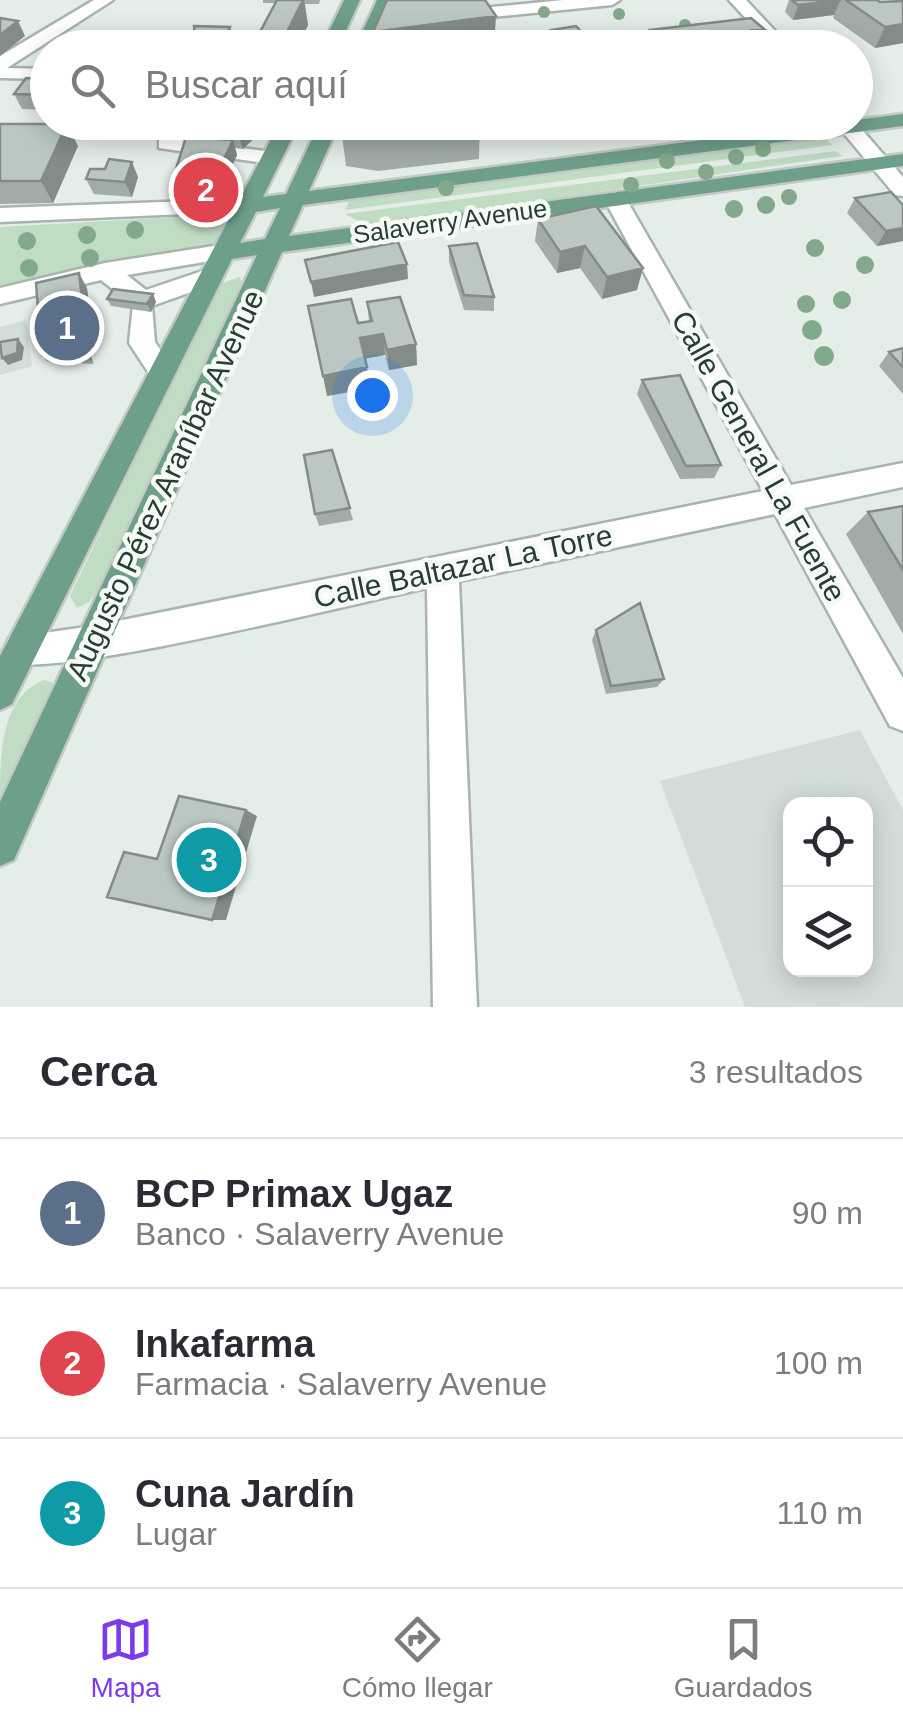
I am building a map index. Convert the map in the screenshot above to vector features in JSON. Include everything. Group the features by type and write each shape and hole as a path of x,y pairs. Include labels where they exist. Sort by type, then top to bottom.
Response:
{"main road":[{"path":"338,30 352,0"},
{"path":"373,30 385,0"},
{"name":"Salaverry Avenue","path":"873,122 903,120"},
{"name":"Augusto Pérez Araníbar Avenue","path":"0,692 214,265 281,140"},
{"name":"Augusto Pérez Araníbar Avenue","path":"0,846 322,140"},
{"name":"Salaverry Avenue","path":"247,206 737,140"},
{"name":"Salaverry Avenue","path":"214,265 276,244 903,160"},
{"path":"344,193 331,212 335,222 362,232"}],"street":[{"path":"56,30 106,0"},
{"path":"436,18 612,0"},
{"path":"737,0 766,30"},
{"path":"376,24 398,22"},
{"path":"0,64 30,46"},
{"path":"0,73 30,74"},
{"path":"873,138 903,160"},
{"path":"864,140 878,163 903,190"},
{"path":"166,144 272,158"},
{"name":"Calle General La Fuente","path":"615,198 903,712"},
{"name":"Salaverry Avenue","path":"0,215 247,206"},
{"path":"142,305 214,265"},
{"name":"Salaverry Avenue","path":"0,296 105,272 214,265"},
{"path":"105,272 142,305 142,343 161,372"},
{"name":"Calle Baltazar La Torre","path":"21,650 94,642 903,475"},
{"path":"443,572 455,1007"}],"shaded area":[{"path":"26,320 32,366 0,375 0,327"},
{"path":"860,730 903,810 903,1007 745,1007 660,781"}],"green space":[{"path":"775,140 827,140 832,145 345,210 352,194"},
{"path":"836,151 842,156 368,226 345,214"},
{"path":"213,215 225,220 216,243 0,287 0,227"},
{"path":"239,277 243,283 100,586 89,602 77,608 70,596 218,285"},
{"path":"44,680 55,683 0,801 2,748 11,714 29,688"}],"building":[{"path":"277,0 303,0 288,30 261,30"},
{"path":"387,0 485,0 496,16 388,30 374,30"},
{"path":"792,0 841,0 798,5"},
{"path":"846,0 903,1 903,24 885,27"},
{"path":"0,18 18,21 0,35"},
{"path":"751,18 764,29 752,30 650,30"},
{"path":"194,26 230,27 228,30 194,30"},
{"path":"26,78 30,78 30,94 14,94"},
{"path":"0,124 30,124 30,140 60,140 41,181 0,181"},
{"path":"185,140 233,140 214,180 172,182"},
{"path":"109,159 132,162 125,182 86,179 90,169 105,169"},
{"path":"891,192 903,205 903,228 886,231 855,198"},
{"path":"596,206 643,268 607,277 585,246 560,252 538,219"},
{"path":"398,242 407,264 311,282 305,260"},
{"path":"477,243 494,297 464,295 449,246"},
{"path":"79,273 85,325 40,336 36,283"},
{"path":"113,289 153,294 147,304 107,299"},
{"path":"400,297 416,344 387,350 383,334 360,338 367,367 323,376 308,306 351,299 358,323 372,321 367,302"},
{"path":"84,337 88,356 42,354 44,344"},
{"path":"18,339 17,353 2,358 0,342"},
{"path":"903,348 903,367 889,352"},
{"path":"680,375 721,465 686,466 642,380"},
{"path":"332,450 350,508 315,514 304,455"},
{"path":"903,506 903,570 868,512"},
{"path":"640,603 664,679 611,686 596,630"},
{"path":"179,796 246,810 212,920 107,897 124,852 157,859"}],"place":[{"name":"Inkafarma","path":"206,190"},
{"name":"BCP Primax Ugaz","path":"67,328"},
{"name":"Cuna Jardín","path":"209,860"}]}
